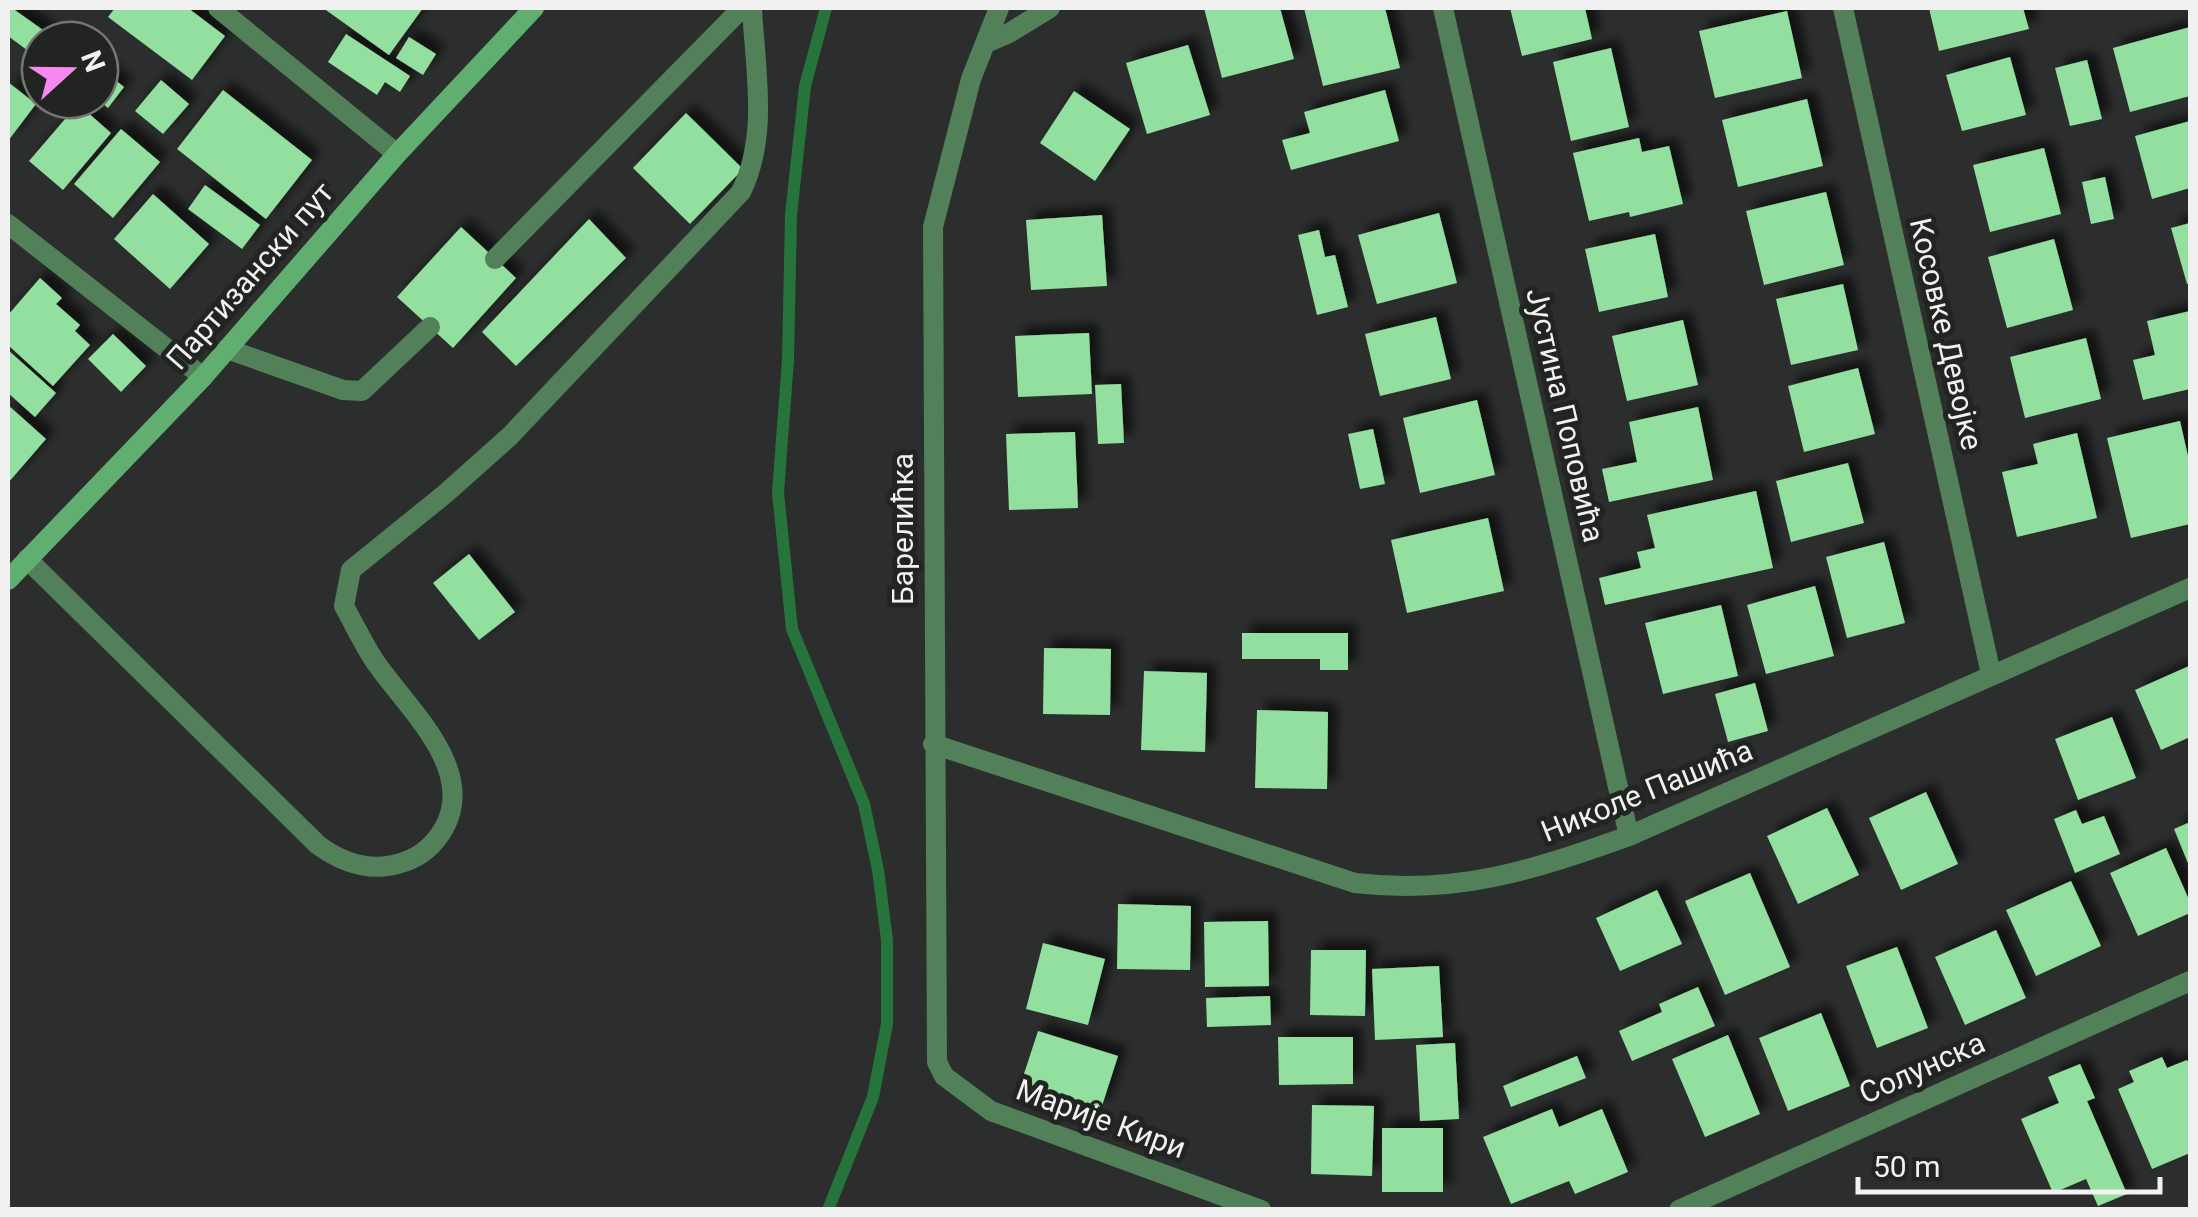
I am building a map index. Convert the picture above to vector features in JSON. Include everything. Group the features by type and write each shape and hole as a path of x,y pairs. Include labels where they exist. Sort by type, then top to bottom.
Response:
{"main road":[{"name":"Партизански пут","path":"8,580 203,377 397,154 534,8"}],"street":[{"path":"218,8 397,154"},
{"path":"496,259 742,8"},
{"path":"27,559 318,845 350,864 368,867 387,867 421,854 447,823 452,804 451,784 446,765 422,720 374,660 344,606 351,570 446,494 510,436 742,192 753,169 758,144 752,8"},
{"name":"Барелићка","path":"937,1062 933,228 966,95 999,8"},
{"path":"986,43 1050,8"},
{"name":"Јустина Поповића","path":"1443,8 1629,836"},
{"name":"Косовке Девојке","path":"1843,8 1991,674"},
{"path":"8,224 203,377"},
{"path":"226,350 343,390 362,390 430,326"},
{"name":"Николе Пашића","path":"933,744 1356,883 1428,888 1478,882 1547,866 1629,836 2190,588"},
{"name":"Солунска","path":"1678,1210 2190,982"},
{"name":"Марије Кири","path":"937,1062 944,1076 991,1112 1261,1210"}],"building":[{"path":"8,8 12,8 29,20 20,20 20,45 8,36"},
{"path":"115,8 188,8 225,36 192,80 120,26 120,20 108,17"},
{"path":"323,8 423,8 389,55"},
{"path":"1204,8 1280,8 1294,59 1222,78"},
{"path":"1304,8 1385,8 1400,68 1323,86"},
{"path":"1510,8 1585,8 1592,39 1522,56"},
{"path":"1929,8 2023,8 2029,29 1939,51"},
{"path":"1787,11 1802,78 1715,98 1699,31"},
{"path":"2190,27 2190,96 2130,112 2113,48"},
{"path":"346,34 410,76 400,92 385,82 377,95 328,62"},
{"path":"409,37 436,54 423,75 396,58"},
{"path":"1188,45 1210,115 1147,134 1126,63"},
{"path":"1611,48 1629,127 1571,141 1553,62"},
{"path":"2010,57 2026,115 1962,131 1946,75"},
{"path":"2087,60 2102,119 2070,126 2055,68"},
{"path":"161,80 189,104 163,134 135,111"},
{"path":"8,82 20,91 20,120 24,120 8,141"},
{"path":"223,90 312,160 266,219 177,149"},
{"path":"1385,90 1399,141 1291,170 1282,140 1310,133 1304,112"},
{"path":"1074,91 1130,129 1095,181 1040,143"},
{"path":"1807,99 1823,166 1738,187 1722,120"},
{"path":"686,113 743,169 690,224 633,168"},
{"path":"64,120 96,120 111,133 63,190 29,161"},
{"path":"2190,121 2190,188 2152,199 2135,136"},
{"path":"121,129 160,162 113,218 74,184"},
{"path":"1639,138 1642,152 1669,146 1683,204 1630,217 1629,212 1589,221 1573,153"},
{"path":"2044,148 2061,214 1990,232 1973,165"},
{"path":"2105,177 2114,219 2091,224 2082,182"},
{"path":"205,185 260,225 242,249 188,209"},
{"path":"1826,192 1844,265 1764,285 1746,211"},
{"path":"153,194 209,244 170,289 114,239"},
{"path":"1439,213 1457,283 1377,304 1358,235"},
{"path":"1102,215 1107,286 1031,290 1026,220"},
{"path":"589,219 626,258 516,366 482,332"},
{"path":"2190,223 2190,283 2187,284 2171,228"},
{"path":"461,227 516,278 453,348 397,297"},
{"path":"1319,230 1325,257 1335,255 1348,307 1317,315 1298,235"},
{"path":"1655,234 1668,297 1599,312 1585,249"},
{"path":"2054,239 2073,310 2007,328 1988,257"},
{"path":"40,278 62,298 56,304 80,325 75,331 90,345 53,386 8,345 8,315"},
{"path":"1843,284 1858,350 1791,365 1776,299"},
{"path":"2190,311 2190,389 2143,400 2133,360 2155,355 2147,321"},
{"path":"1436,317 1451,379 1380,396 1365,334"},
{"path":"1683,320 1698,385 1627,401 1612,336"},
{"path":"1089,333 1092,394 1018,397 1015,336"},
{"path":"113,334 146,366 121,392 88,359"},
{"path":"2086,338 2101,399 2025,418 2010,357"},
{"path":"8,350 56,393 35,417 8,393"},
{"path":"1858,368 1875,434 1804,452 1788,386"},
{"path":"1121,384 1124,443 1098,444 1095,385"},
{"path":"1477,400 1495,475 1420,493 1403,418"},
{"path":"8,405 46,439 8,483"},
{"path":"1698,407 1713,480 1609,502 1602,469 1637,462 1629,422"},
{"path":"2180,421 2190,465 2190,524 2131,538 2107,438"},
{"path":"1373,429 1385,484 1360,489 1348,434"},
{"path":"1075,432 1078,508 1009,510 1006,434"},
{"path":"2077,433 2097,518 2017,537 2002,472 2038,464 2033,444"},
{"path":"1848,463 1864,523 1791,542 1776,481"},
{"path":"1756,491 1773,568 1605,605 1599,578 1641,568 1637,552 1655,548 1647,515"},
{"path":"1488,518 1504,591 1407,613 1391,540"},
{"path":"1884,542 1905,623 1847,638 1826,557"},
{"path":"469,554 515,612 479,640 433,583"},
{"path":"1815,586 1834,656 1766,674 1747,605"},
{"path":"1721,605 1738,676 1663,694 1645,623"},
{"path":"1242,633 1348,633 1348,670 1320,670 1320,659 1242,659"},
{"path":"1044,648 1111,649 1110,715 1043,714"},
{"path":"2189,666 2190,737 2161,750 2135,690"},
{"path":"1144,671 1207,673 1205,752 1141,750"},
{"path":"1755,683 1768,731 1728,742 1715,694"},
{"path":"1257,710 1328,712 1327,789 1255,788"},
{"path":"2112,717 2136,778 2078,800 2055,739"},
{"path":"1926,792 1958,864 1901,890 1869,818"},
{"path":"1827,808 1859,875 1798,904 1767,836"},
{"path":"2076,810 2082,824 2104,816 2120,854 2075,873 2054,819"},
{"path":"2190,822 2190,868 2174,829"},
{"path":"2166,848 2190,902 2190,913 2138,936 2110,873"},
{"path":"1750,873 1790,967 1725,995 1685,901"},
{"path":"2071,881 2101,946 2036,976 2006,910"},
{"path":"1657,890 1682,944 1620,971 1596,918"},
{"path":"1118,904 1191,906 1190,970 1117,969"},
{"path":"1268,921 1269,986 1205,987 1204,922"},
{"path":"1996,930 2026,998 1965,1025 1935,957"},
{"path":"1043,943 1105,959 1088,1025 1026,1009"},
{"path":"1897,947 1928,1028 1877,1048 1846,966"},
{"path":"1311,950 1366,950 1365,1016 1310,1015"},
{"path":"1439,966 1443,1037 1375,1040 1372,969"},
{"path":"1698,987 1715,1026 1632,1061 1619,1031 1662,1012 1659,1004"},
{"path":"1270,996 1271,1025 1207,1027 1206,998"},
{"path":"1821,1013 1850,1086 1788,1111 1759,1038"},
{"path":"1038,1031 1118,1056 1101,1109 1021,1083"},
{"path":"1728,1035 1760,1114 1705,1137 1672,1059"},
{"path":"1278,1037 1353,1037 1353,1084 1279,1085"},
{"path":"1455,1043 1459,1119 1420,1121 1416,1045"},
{"path":"1577,1056 1586,1078 1511,1107 1503,1086"},
{"path":"2162,1057 2167,1068 2187,1060 2190,1068 2190,1153 2152,1169 2118,1089 2134,1082 2129,1071"},
{"path":"2080,1064 2095,1098 2087,1101 2127,1194 2098,1206 2086,1179 2053,1193 2021,1119 2059,1103 2048,1077"},
{"path":"1312,1105 1374,1106 1372,1176 1311,1174"},
{"path":"1552,1109 1559,1127 1602,1109 1628,1172 1575,1194 1569,1181 1511,1204 1483,1137"},
{"path":"1382,1128 1443,1128 1443,1192 1382,1192"}],"waterway":[{"path":"826,8 805,86 791,215 788,360 778,493 792,629 864,804 887,940 887,1024 873,1097 828,1210"}]}
